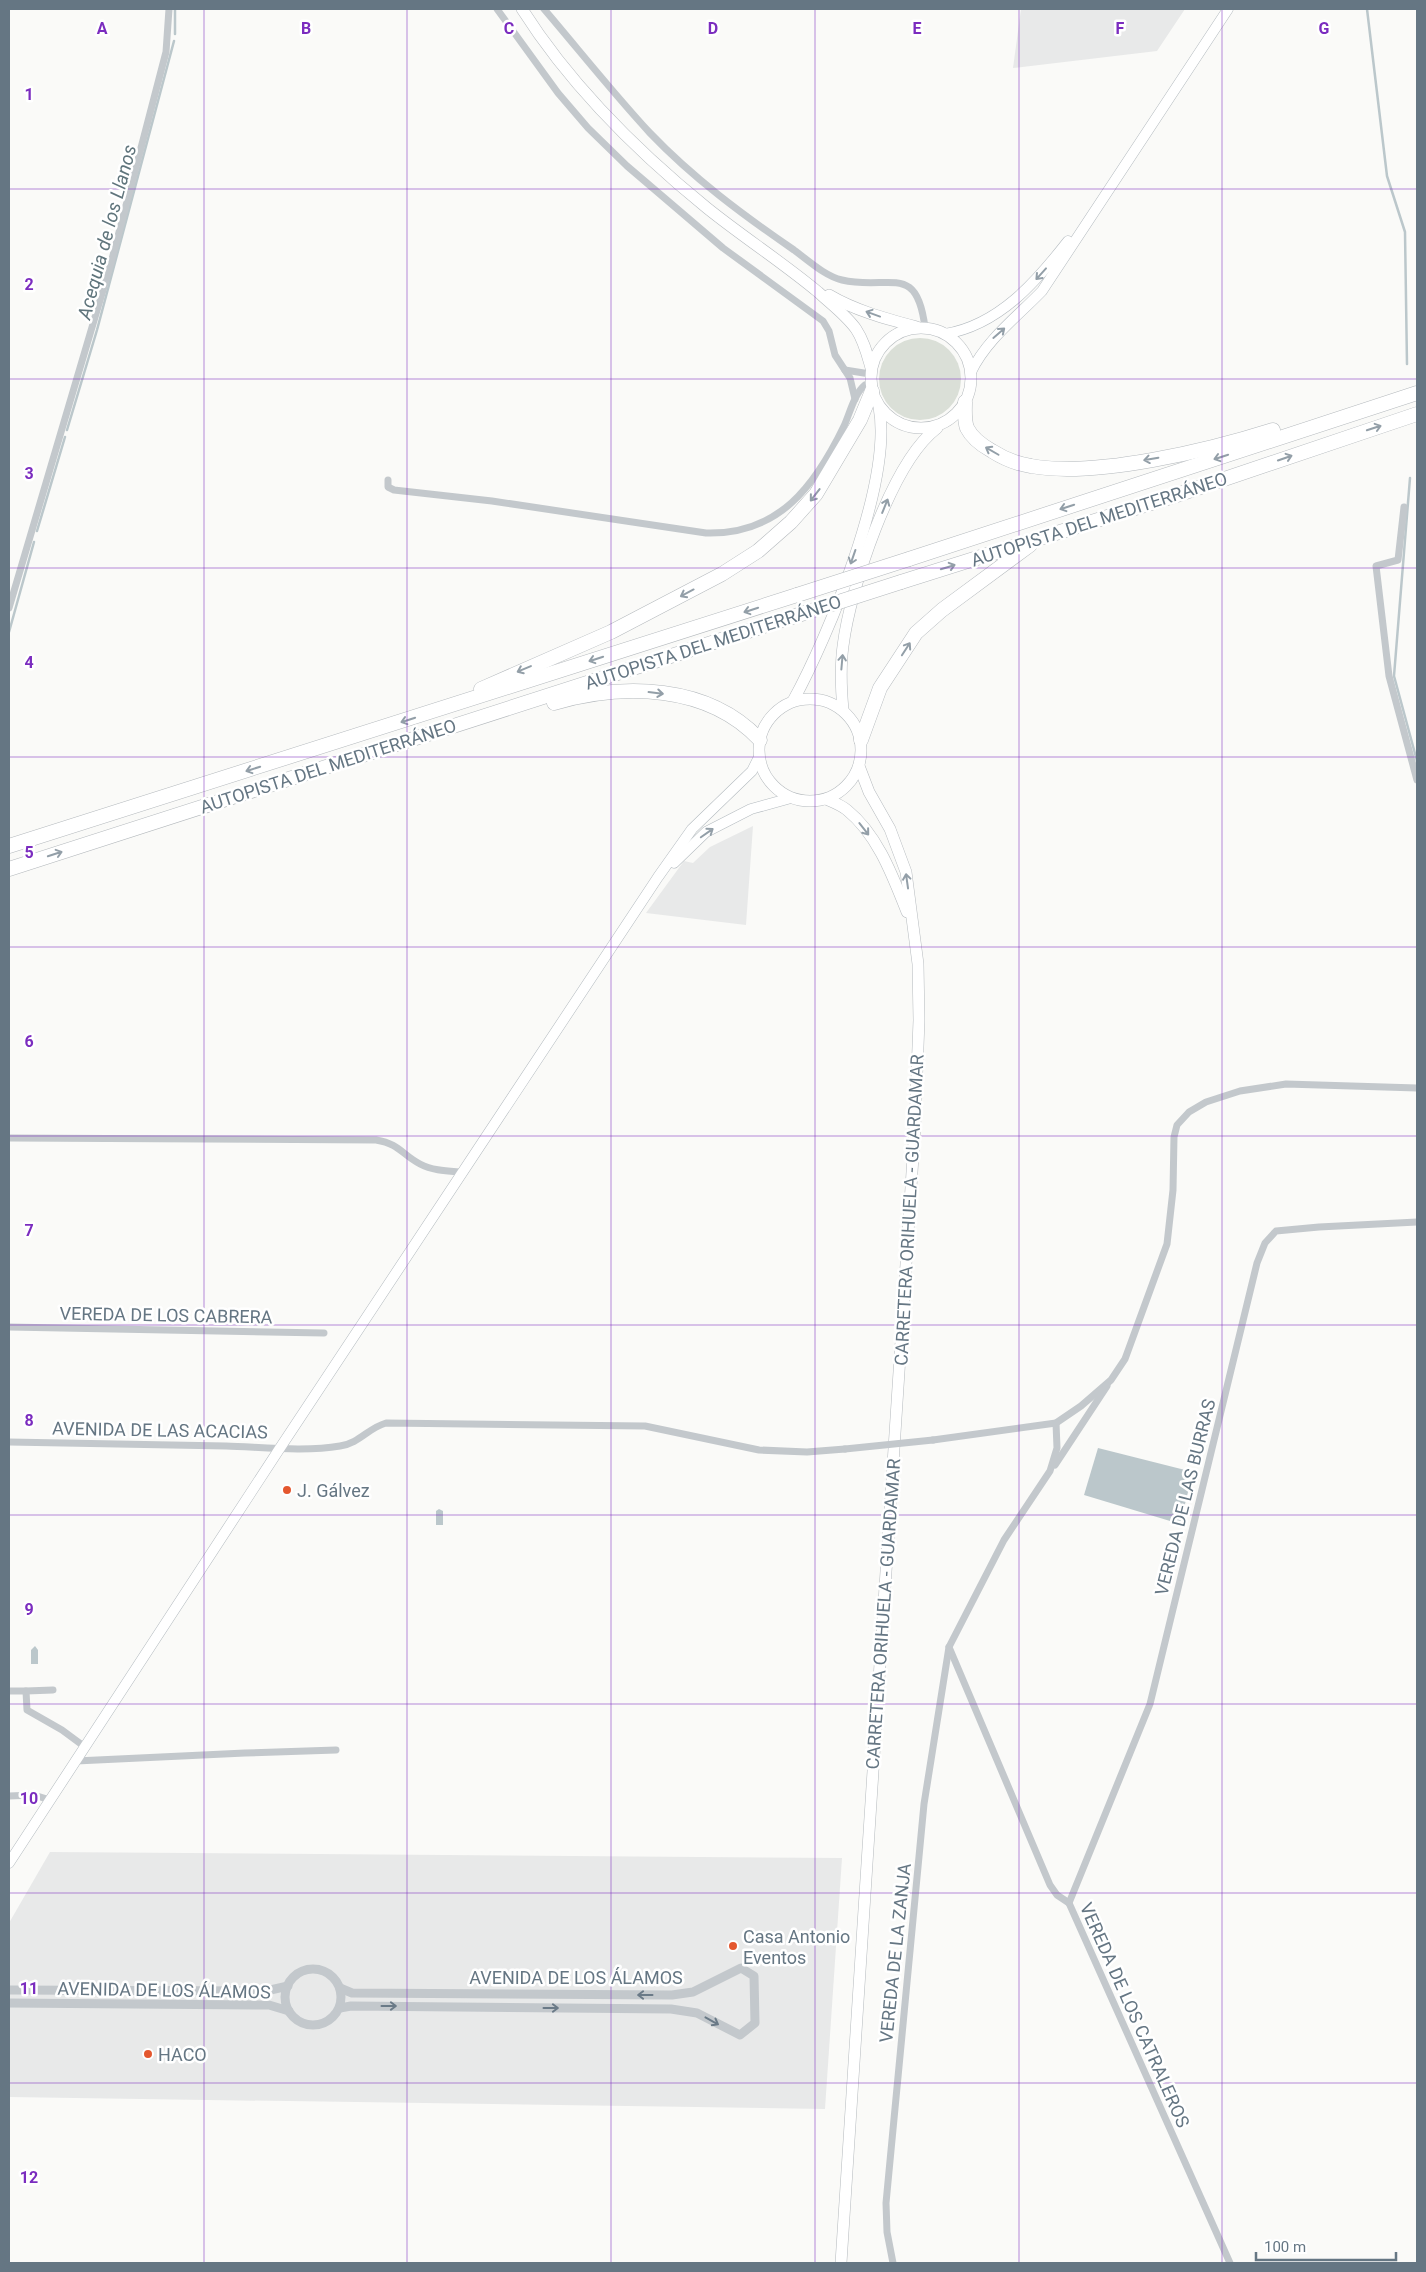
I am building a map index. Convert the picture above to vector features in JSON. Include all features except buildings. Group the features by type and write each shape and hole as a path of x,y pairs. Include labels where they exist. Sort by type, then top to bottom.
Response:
{"highway":[{"path":"441,709 498,680 619,628 722,574 758,551 791,522 816,494 860,420 870,381"},
{"path":"965,402 964,416 967,428 984,447 999,456 1029,466 1074,468 1119,464 1168,456 1243,438 1417,386"},
{"name":"AUTOPISTA DEL MEDITERRÁNEO","path":"9,846 909,559 1417,393"},
{"name":"AUTOPISTA DEL MEDITERRÁNEO","path":"9,869 1177,495 1417,414"},
{"path":"861,740 880,688 916,633 942,610 1039,538"},
{"path":"387,748 486,723 570,698 608,691 652,692 687,698 726,712 745,724 760,740"}],"main road":[{"path":"522,9 544,44 621,130 706,208 802,279 838,310 856,330 865,346 870,381 882,422 881,445 866,517 830,622 818,653 793,701"},
{"path":"971,372 980,354 989,342 1042,291 1228,9"},
{"path":"945,334 967,329 990,318 1010,304 1052,262 1105,195"},
{"path":"802,279 842,303 877,316 945,334 958,344 966,357 971,372 970,388 965,402 956,415 927,436 900,475 869,548 849,615 843,645 840,677 844,710"},
{"path":"870,381 878,352 889,339 903,331 922,328"},
{"path":"879,407 889,418 908,427 929,428 943,424"},
{"path":"810,698 828,702 844,710 854,723 861,740 859,766 846,787 826,799 810,802 791,798 775,788 765,774 759,757 760,740 767,722 777,710 793,701 810,698"},
{"path":"9,1863 280,1448 658,877 692,830 752,771 759,757"},
{"name":"CARRETERA ORIHUELA - GUARDAMAR","path":"841,2263 916,1126 919,1020 918,964 906,872 890,829 868,792 859,766"},
{"path":"658,877 706,832 751,809 791,798"},
{"name":"CARRETERA ORIHUELA - GUARDAMAR","path":"826,799 846,809 860,823 884,860 907,914 918,964"}],"street":[{"path":"9,608 111,263 166,52 169,9"},
{"path":"496,9 558,93 588,128 626,166 723,248 822,321 830,332 835,355 850,378 855,399"},
{"path":"544,9 651,133 710,188 761,228 828,274 851,282 903,283 912,288 922,307 922,328"},
{"path":"845,370 870,381"},
{"path":"850,378 870,381"},
{"path":"388,480 388,487 394,490 492,501 706,534 726,534 766,520 799,497 832,451 855,399 870,381"},
{"path":"1404,508 1398,560 1376,566 1389,676 1417,780"},
{"name":"VEREDA DE LA ZANJA","path":"893,2263 886,2203 924,1804 949,1647 1000,1548 1125,1359 1167,1244 1173,1190 1174,1137 1177,1125 1189,1112 1206,1102 1240,1091 1286,1084 1417,1088"},
{"path":"9,1138 376,1140 391,1143 418,1163 432,1169 462,1172"},
{"name":"VEREDA DE LAS BURRAS","path":"1069,1903 1150,1704 1257,1262 1265,1243 1276,1232 1319,1227 1417,1222"},
{"name":"VEREDA DE LOS CABRERA","path":"9,1327 324,1333"},
{"path":"1050,1471 1057,1448 1056,1423 1081,1406 1111,1380"},
{"name":"AVENIDA DE LAS ACACIAS","path":"9,1442 280,1448 351,1444 364,1437 375,1426 396,1423 645,1426 759,1450 807,1452 933,1440 1056,1423"},
{"name":"VEREDA DE LOS CATRALEROS","path":"949,1647 1050,1884 1057,1895 1069,1903 1230,2263"},
{"path":"9,1691 53,1690"},
{"path":"26,1691 27,1710 62,1730 85,1747"},
{"path":"76,1761 336,1750"},
{"path":"9,1796 34,1794 50,1800"},
{"name":"AVENIDA DE LOS ÁLAMOS","path":"340,1988 352,1994 672,1995 694,1992 741,1968 754,1976 755,2023 740,2035 697,2013 671,2008 351,2006 340,2008"},
{"path":"313,1969 322,1971 330,1975 340,1988 342,1999 340,2008 326,2022 313,2025 304,2024 289,2012 286,1994 288,1986 292,1979 301,1972 313,1969"},
{"name":"AVENIDA DE LOS ÁLAMOS","path":"9,1990 266,1991 288,1986"},
{"name":"AVENIDA DE LOS ÁLAMOS","path":"9,2003 269,2005 289,2012"}],"shaded area":[{"path":"1021,9 1185,9 1157,51 1013,68"},
{"path":"912,338 928,338 943,345 954,356 961,371 958,395 949,408 928,420 912,420 897,413 886,402 879,387 879,371 886,356 897,345"},
{"path":"753,826 746,925 646,913 684,861 693,863 710,847"},
{"path":"1098,1448 1193,1472 1180,1524 1084,1495"},
{"path":"439,1509 443,1511 443,1525 436,1525 436,1511"},
{"path":"35,1646 38,1650 38,1664 31,1664 31,1650"},
{"path":"50,1852 842,1858 825,2109 9,2097 9,1923"}],"waterway":[{"name":"Acequia de los Llanos","path":"175,9 175,34"},
{"path":"1367,9 1387,176 1405,232 1407,364"},
{"name":"Acequia de los Llanos","path":"67,430 97,330 174,41"},
{"name":"Acequia de los Llanos","path":"37,531 65,437"},
{"path":"1410,478 1394,676 1417,761"},
{"name":"Acequia de los Llanos","path":"9,632 34,542"}],"place":[{"name":"J. Gálvez","path":"287,1490"},
{"name":"Casa Antonio Eventos","path":"733,1946"},
{"name":"HACO","path":"148,2054"}]}
